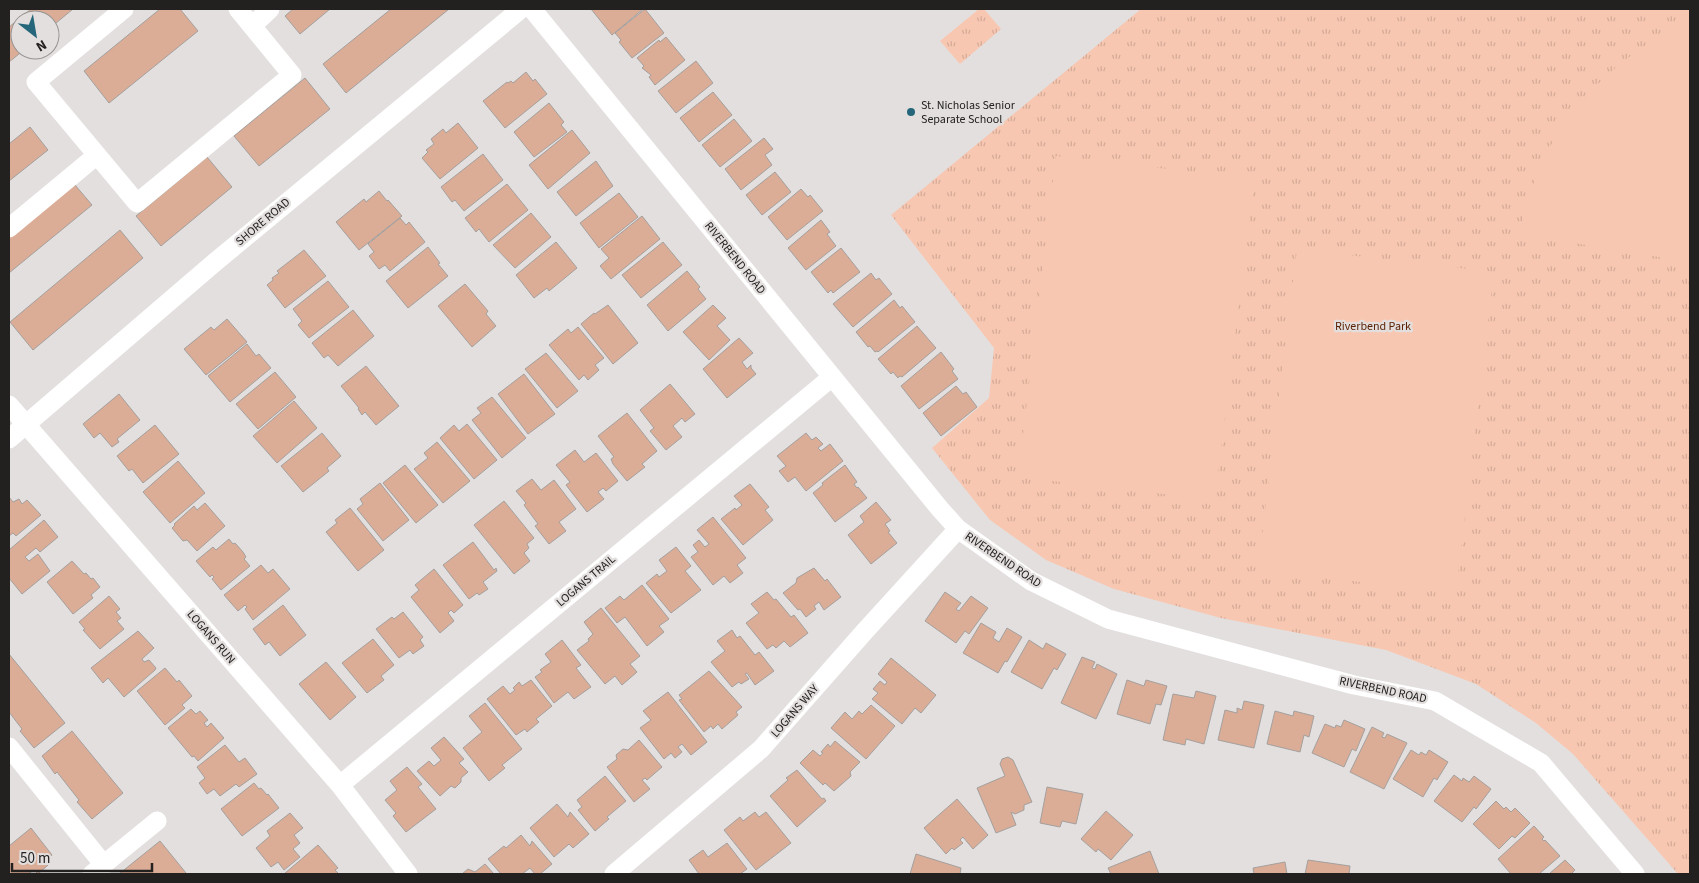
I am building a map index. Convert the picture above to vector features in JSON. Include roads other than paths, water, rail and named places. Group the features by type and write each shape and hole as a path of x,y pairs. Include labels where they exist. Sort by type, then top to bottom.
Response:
{"street":[{"path":"124,9 36,82 137,203 292,75 238,9"},
{"path":"252,26 270,9"},
{"name":"SHORE ROAD","path":"9,439 214,263 521,9"},
{"name":"RIVERBEND ROAD","path":"532,9 958,529 1031,581 1108,619 1354,685 1435,701 1541,763 1635,874"},
{"path":"9,228 97,155"},
{"name":"LOGANS TRAIL","path":"340,785 832,377"},
{"name":"LOGANS RUN","path":"9,404 26,426 340,785 408,874"},
{"name":"LOGANS WAY","path":"614,874 761,749 865,630 958,529"},
{"path":"9,747 98,869 157,821"}],"place":[{"name":"St. Nicholas Senior Separate School","path":"911,112"}],"park label":[{"name":"Riverbend Park","path":"1373,326"}]}
